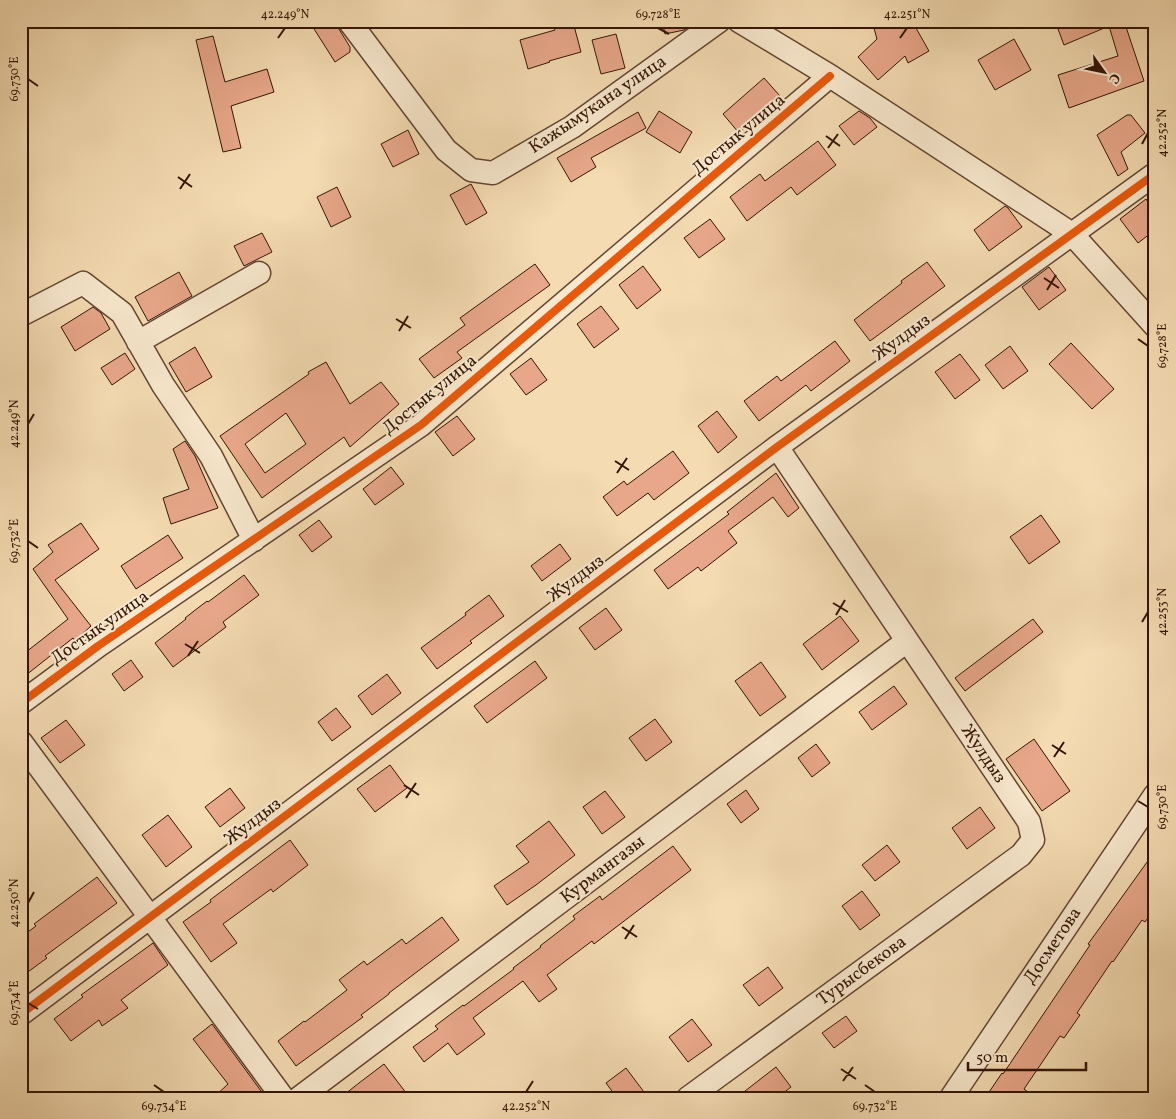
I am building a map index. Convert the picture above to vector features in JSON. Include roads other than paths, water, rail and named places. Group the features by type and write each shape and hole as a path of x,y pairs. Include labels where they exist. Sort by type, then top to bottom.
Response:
{"street":[{"name":"Кажымукана улица","path":"349,21 446,150 471,170 492,173 572,127 719,21"},
{"path":"739,21 830,76 1072,234 1155,326"},
{"name":"Достык улица","path":"21,703 98,646 421,425 830,76"},
{"name":"Жулдыз","path":"21,1014 777,447 1155,174"},
{"path":"138,342 259,273"},
{"path":"21,315 83,283 122,313 163,385 211,456 254,540"},
{"name":"Жулдыз","path":"777,447 1029,822 1032,840"},
{"name":"Курмангазы","path":"299,1098 907,641"},
{"path":"21,742 283,1098"},
{"name":"Досметова","path":"951,1098 1155,795"},
{"name":"Турысбекова","path":"688,1098 1021,855 1032,840"}]}
